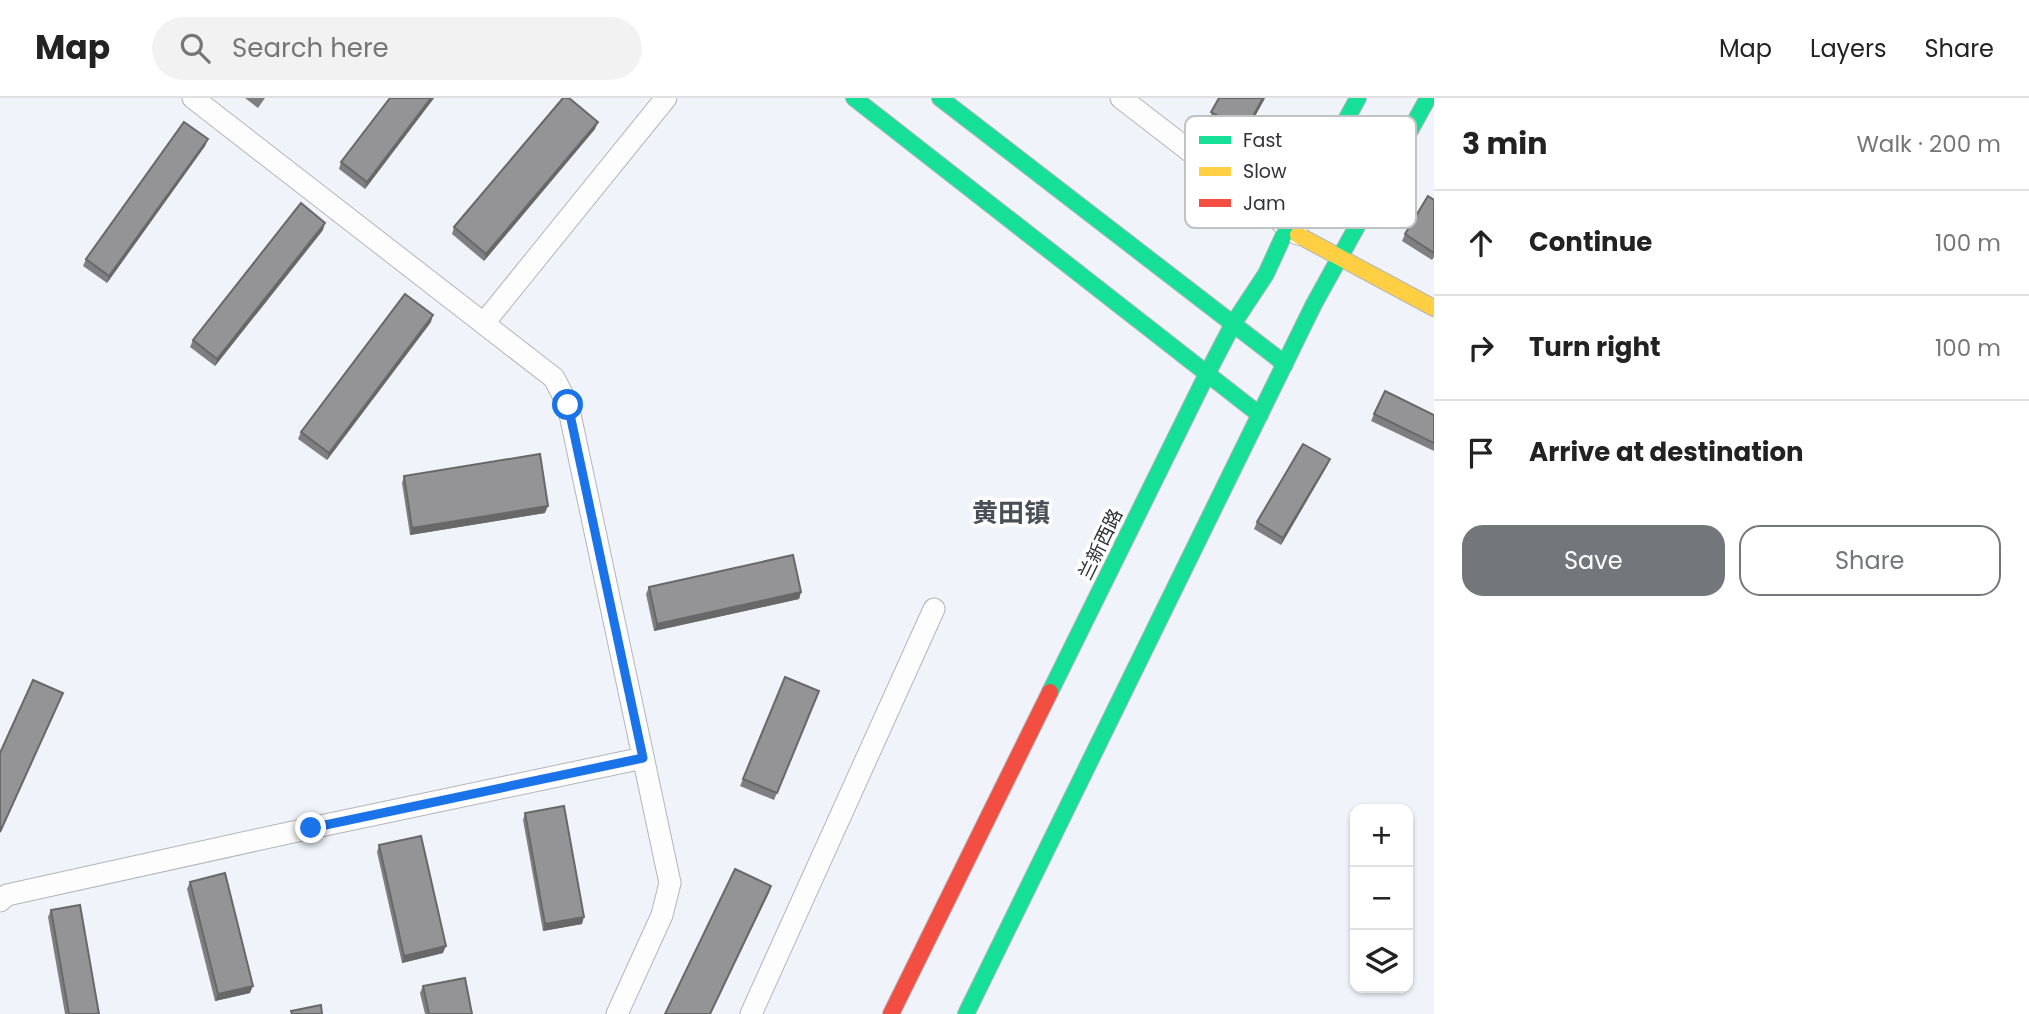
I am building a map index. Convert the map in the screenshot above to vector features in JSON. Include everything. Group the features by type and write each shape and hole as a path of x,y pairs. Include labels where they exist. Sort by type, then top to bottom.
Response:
{"main road":[{"path":"854,98 1260,415"},
{"path":"940,98 1285,364"},
{"name":"兰新西路","path":"1349,116 1358,98"},
{"path":"1416,119 1428,98"},
{"name":"兰新西路","path":"891,1014 1207,374 1233,324 1294,228"},
{"path":"965,1014 1285,364 1355,228"},
{"path":"1293,231 1434,308"}],"street":[{"path":"194,98 554,378 568,405 670,883 662,915 617,1014"},
{"path":"484,323 666,98"},
{"path":"1121,98 1185,147"},
{"path":"1289,228 1293,231"},
{"path":"751,1014 934,609"},
{"path":"0,901 7,895 643,758"}],"building":[{"path":"390,98 431,98 367,182 341,162"},
{"path":"563,98 569,98 598,122 486,254 454,227"},
{"path":"1219,98 1263,98 1253,116 1218,116 1211,112"},
{"path":"184,122 208,139 109,276 86,259"},
{"path":"1428,196 1434,200 1434,253 1405,234 1409,228 1416,228 1416,216"},
{"path":"301,203 325,223 217,359 193,340"},
{"path":"405,294 433,315 329,453 301,432"},
{"path":"1385,391 1434,415 1434,443 1374,414"},
{"path":"1303,444 1330,459 1283,538 1257,522"},
{"path":"540,454 548,506 412,528 404,476"},
{"path":"793,555 801,592 657,624 649,587"},
{"path":"785,677 819,691 777,793 743,779"},
{"path":"33,680 63,693 0,832 0,753"},
{"path":"564,806 584,917 545,924 525,813"},
{"path":"421,836 446,946 404,956 379,845"},
{"path":"735,869 771,886 710,1014 665,1014"},
{"path":"225,873 253,986 218,994 190,882"},
{"path":"80,905 99,1014 69,1014 51,910"},
{"path":"465,978 472,1014 429,1014 423,986"},
{"path":"321,1005 322,1014 292,1014 291,1011"}],"traffic: fast":[{"path":"854,98 1260,415"},
{"path":"940,98 1285,364"},
{"path":"1348,116 1358,98"},
{"path":"1416,120 1428,98"},
{"path":"1050,692 1207,374 1233,324 1266,274 1287,228"},
{"path":"966,1014 1314,304 1356,228"}],"traffic: slow":[{"path":"1298,235 1434,308"}],"traffic: jam":[{"path":"891,1014 1050,692"}],"district":[{"name":"黄田镇","path":"1011,513"}],"route":[{"path":"311,828 643,758 568,405"}]}
